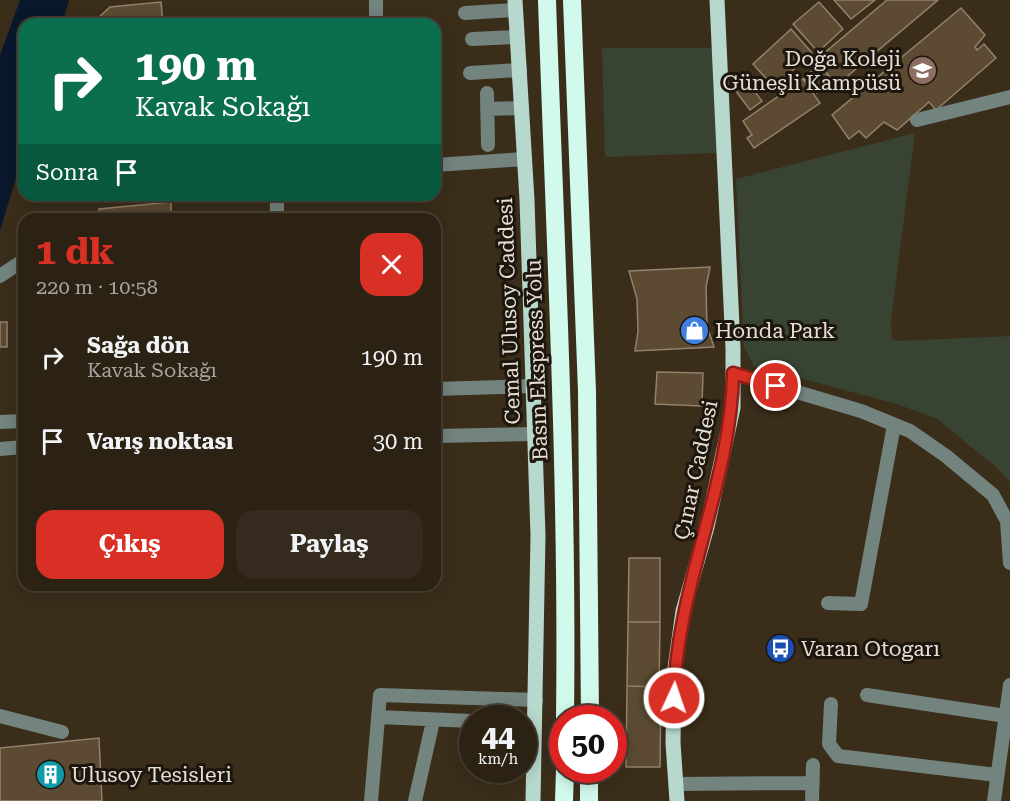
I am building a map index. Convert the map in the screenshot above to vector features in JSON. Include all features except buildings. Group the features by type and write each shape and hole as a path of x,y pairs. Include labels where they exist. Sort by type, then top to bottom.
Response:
{"highway":[{"path":"572,0 587,402 590,705"},
{"path":"574,54 580,30 581,0"},
{"name":"Basın Ekspress Yolu","path":"547,1 560,330 566,584 565,705"},
{"path":"564,801 565,783"},
{"path":"589,783 589,801"}],"main road":[{"name":"Çınar Caddesi","path":"677,801 673,743 674,675 682,612 707,527 730,419 733,373 717,0"},
{"name":"Cemal Ulusoy Caddesi","path":"515,5 525,159 538,536 533,801"}],"street":[{"path":"376,0 376,18"},
{"path":"465,13 515,5"},
{"path":"472,39 517,37"},
{"path":"470,73 520,70"},
{"path":"487,93 488,145"},
{"path":"917,120 1010,97"},
{"path":"487,109 522,108"},
{"path":"441,165 525,159"},
{"path":"0,276 18,264"},
{"path":"733,373 861,411 910,431 946,456 993,495 1007,521 1010,563"},
{"path":"441,388 534,386"},
{"path":"0,422 18,421"},
{"path":"828,603 861,604 894,425"},
{"path":"441,436 534,434"},
{"path":"0,449 18,448"},
{"path":"994,801 1010,685"},
{"path":"371,801 380,695 536,700"},
{"path":"867,695 1006,716"},
{"path":"496,705 498,699"},
{"path":"831,704 829,744 838,756 997,775"},
{"path":"0,716 62,732"},
{"path":"378,717 459,721"},
{"path":"415,801 433,721"},
{"path":"812,801 813,765"},
{"path":"676,784 813,783"}],"green space":[{"path":"602,48 713,48 718,153 605,157"},
{"path":"915,133 891,320 892,338 897,341 1010,336 1010,482 996,467 937,419 897,404 754,366 744,347 736,179"}],"water":[{"path":"20,0 69,0 64,18 18,18 18,171 0,231 0,55"}],"place":[{"name":"Doğa Koleji Güneşli Kampüsü","path":"922,71"},
{"name":"Honda Park","path":"694,331"},
{"name":"Varan Otogarı","path":"780,649"},
{"name":"Ulusoy Tesisleri","path":"50,775"}],"route":[{"path":"674,698 674,675 682,612 707,527 733,408 733,373 776,386"}]}
